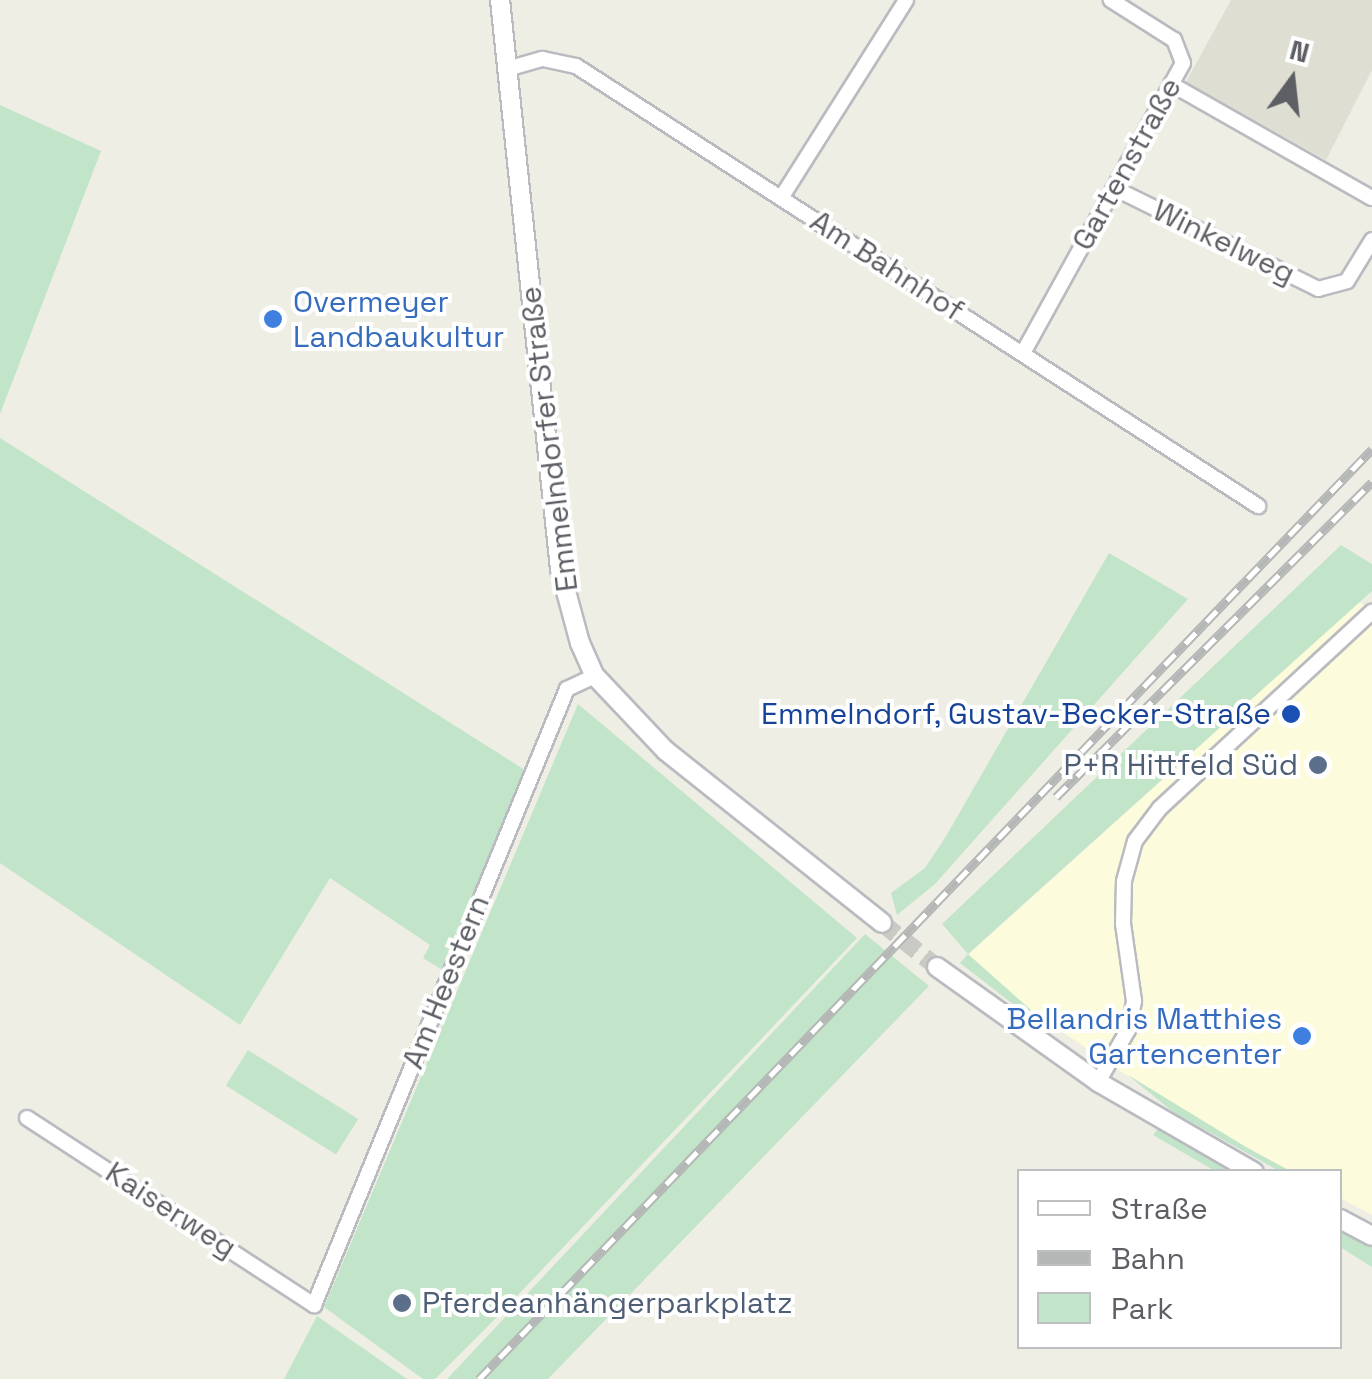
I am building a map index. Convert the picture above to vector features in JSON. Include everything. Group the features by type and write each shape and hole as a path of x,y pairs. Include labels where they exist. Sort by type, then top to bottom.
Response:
{"street":[{"name":"Emmelndorfer Straße","path":"500,0 560,569 596,676 666,752 882,923"},
{"path":"781,198 906,0"},
{"name":"Gartenstraße","path":"1023,354 1171,84 1182,50 1112,0"},
{"name":"Am Bahnhof","path":"507,68 543,59 576,66 1258,506"},
{"path":"1171,84 1372,198"},
{"name":"Winkelweg","path":"1114,188 1318,289 1347,281 1372,240"},
{"path":"1098,1082 1128,1030 1134,1001 1123,924 1124,881 1135,841 1160,808 1372,612"},
{"name":"Am Heestern","path":"314,1305 566,689 596,676"},
{"path":"937,967 1098,1082 1249,1169"},
{"name":"Kaiserweg","path":"27,1118 314,1305"},
{"path":"1342,1220 1372,1236"}],"shaded area":[{"path":"1231,0 1372,0 1372,70 1326,160 1186,82"},
{"path":"1359,602 1372,610 1372,1215 1342,1199 1342,1169 1286,1169 1246,1147 1115,1068 1028,1008 968,955"}],"green space":[{"path":"0,105 101,151 0,414"},
{"path":"0,438 525,770 444,971 423,958 430,945 330,878 240,1025 0,863"},
{"path":"1341,545 1372,564 1372,591 968,954 942,924"},
{"path":"1109,553 1188,599 935,884 897,915 891,893 925,868 945,838"},
{"path":"578,704 857,938 498,1316 435,1379 423,1379 324,1307"},
{"path":"865,934 929,986 548,1379 447,1379"},
{"path":"968,954 1031,1010 1022,1011 960,963"},
{"path":"248,1050 358,1119 336,1155 226,1086"},
{"path":"1128,1075 1286,1169 1275,1169 1173,1112"},
{"path":"1158,1129 1232,1169 1212,1169 1153,1135"},
{"path":"1342,1228 1372,1245 1372,1267 1342,1248"},
{"path":"317,1316 407,1379 284,1379"}],"tunnel":[{"path":"882,923 937,967"}],"railway":[{"path":"479,1379 1372,449"},
{"path":"1056,797 1372,482"}],"place":[{"name":"Overmeyer Landbaukultur","path":"273,319"},
{"name":"Emmelndorf, Gustav-Becker-Straße","path":"1291,714"},
{"name":"P+R Hittfeld Süd","path":"1318,765"},
{"name":"Bellandris Matthies Gartencenter","path":"1302,1036"},
{"name":"Pferdeanhängerparkplatz","path":"402,1303"}]}
